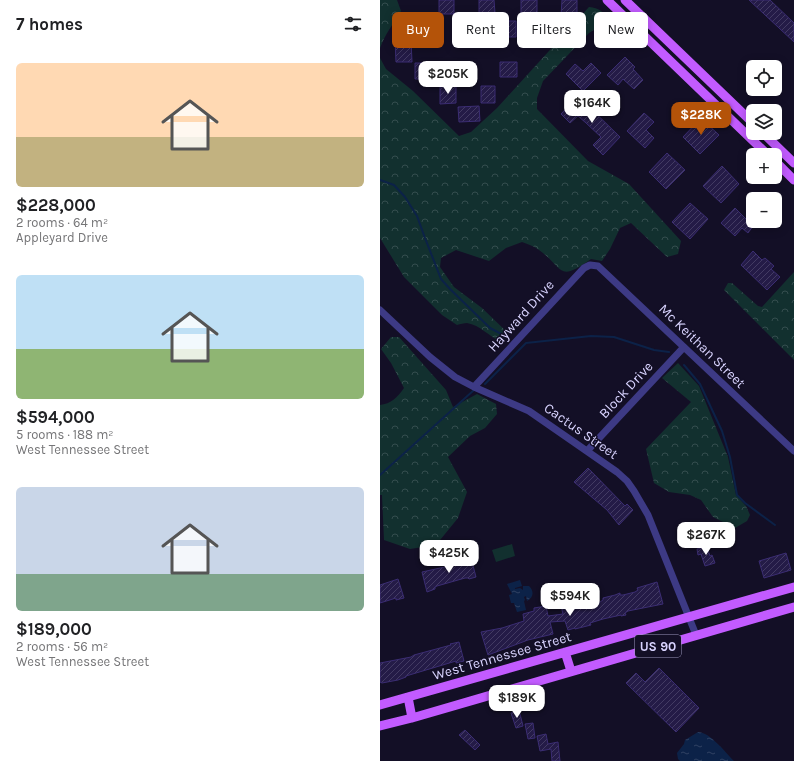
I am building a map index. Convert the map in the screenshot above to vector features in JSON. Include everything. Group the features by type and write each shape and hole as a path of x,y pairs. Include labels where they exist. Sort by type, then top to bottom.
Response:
{"main road":[{"path":"607,0 761,148"},
{"path":"625,0 746,117"},
{"path":"770,140 794,163"},
{"path":"782,167 792,173"},
{"name":"West Tennessee Street","path":"380,705 794,587"},
{"name":"US 90","path":"380,726 794,607"},
{"path":"565,652 571,671"},
{"path":"408,697 412,718"}],"street":[{"path":"671,62 680,53"},
{"name":"Mc Keithan Street","path":"590,265 598,266 607,273 794,451"},
{"name":"Hayward Drive","path":"474,387 575,276 590,265"},
{"name":"Cactus Street","path":"380,310 446,371 474,387 529,411 617,472 634,491 648,515 696,635"},
{"name":"Block Drive","path":"587,451 684,347"}],"green space":[{"path":"380,0 397,0 401,11 392,12 392,25 380,48"},
{"path":"589,7 598,9 602,12 594,12 594,30 586,36 586,12 584,12"},
{"path":"552,48 575,48 543,81 537,98 537,109 588,161 629,184 681,241 678,254 667,257 631,223 620,228 610,249 602,261 591,259 566,272 558,268 537,249 522,242 506,248 489,261 456,250 441,258 440,267 454,287 482,308 509,334 501,342 472,324 467,323 457,325 442,315 404,277 380,238 380,58 386,69 413,91 459,136 471,132 497,108"},
{"path":"794,272 794,360 724,290 728,283 732,283 758,306 762,307"},
{"path":"391,337 399,337 446,390 453,407 477,394 496,404 497,414 485,428 470,436 448,457 467,492 458,518 436,545 410,549 384,540 382,495 380,495 380,405 394,400 404,388 391,363 381,349"},
{"path":"678,363 699,386 728,457 736,495 746,506 750,515 747,521 735,528 713,517 701,500 690,495 669,492 654,483 646,449 691,402 662,378"},
{"path":"512,544 515,556 496,562 492,550"}],"water":[{"path":"520,580 522,586 515,589 520,588 523,590 523,586 529,586 532,590 532,594 531,598 527,601 526,596 524,597 526,610 517,612 514,603 511,603 509,595 512,594 507,584"},
{"path":"698,732 707,735 712,739 734,761 680,761 677,753 684,744 685,740"}],"building":[{"path":"439,0 454,0 454,12 452,12 452,14 444,14 444,12 439,12"},
{"path":"479,0 494,0 495,12 479,12"},
{"path":"521,0 537,0 537,12 521,12"},
{"path":"562,0 577,0 577,12 561,12"},
{"path":"749,0 770,0 794,23 794,42"},
{"path":"509,21 516,21 516,37 509,37"},
{"path":"395,48 411,48 412,62 396,62"},
{"path":"625,57 635,67 633,69 643,80 634,89 623,79 618,85 607,75"},
{"path":"500,62 517,62 517,77 500,77"},
{"path":"415,63 432,63 432,79 415,79"},
{"path":"591,63 601,73 583,91 566,74 575,64 583,71"},
{"path":"456,86 456,103 440,104 440,87"},
{"path":"481,86 495,86 495,103 481,103"},
{"path":"578,96 620,137 603,155 593,145 601,137 578,116 570,123 561,114"},
{"path":"479,106 480,121 459,122 458,107"},
{"path":"644,113 654,122 646,130 654,138 645,148 627,131"},
{"path":"701,118 719,135 700,154 683,137"},
{"path":"667,153 685,170 666,189 649,172"},
{"path":"722,166 739,184 721,203 703,186"},
{"path":"690,203 708,219 690,239 672,222"},
{"path":"735,208 746,219 746,228 752,228 748,233 742,228 735,236 721,223"},
{"path":"753,251 762,260 765,258 774,266 771,269 780,277 767,290 741,265"},
{"path":"588,468 625,506 627,504 633,510 619,525 607,510 574,482"},
{"path":"707,547 710,556 712,555 715,563 705,566 701,554 698,555 697,549"},
{"path":"786,553 791,570 764,578 759,561"},
{"path":"471,558 476,577 469,579 465,578 437,586 435,589 427,592 422,572 449,566"},
{"path":"398,579 404,598 396,600 396,598 380,603 380,585"},
{"path":"657,582 663,604 628,611 625,613 626,615 603,619 590,623 591,625 575,629 568,630 565,621 550,622 553,634 528,640 488,655 481,632 502,628 524,621 523,614 534,611 534,608 546,606 548,616 563,614 558,594 571,590 575,606 585,604 588,605 600,602 603,598 620,593 620,595 623,595 635,592 638,590 637,588"},
{"path":"459,642 464,661 456,663 456,661 406,676 398,680 382,683 380,682 380,663 411,657"},
{"path":"659,668 699,708 676,732 626,683 636,673 645,682"},
{"path":"519,710 523,726 516,728 511,713"},
{"path":"533,723 535,738 528,739 525,724"},
{"path":"465,730 480,745 475,750 459,735"},
{"path":"546,734 548,744 558,742 560,761 552,761 551,749 540,751 537,736"}],"waterway":[{"path":"380,180 394,185 405,197 417,216 441,279 490,328 507,337"},
{"path":"485,384 526,343 591,336 614,337 654,350 669,352"},
{"path":"684,365 700,384 722,431 730,457 737,495 745,503 775,525"},
{"path":"380,475 474,390"}]}
